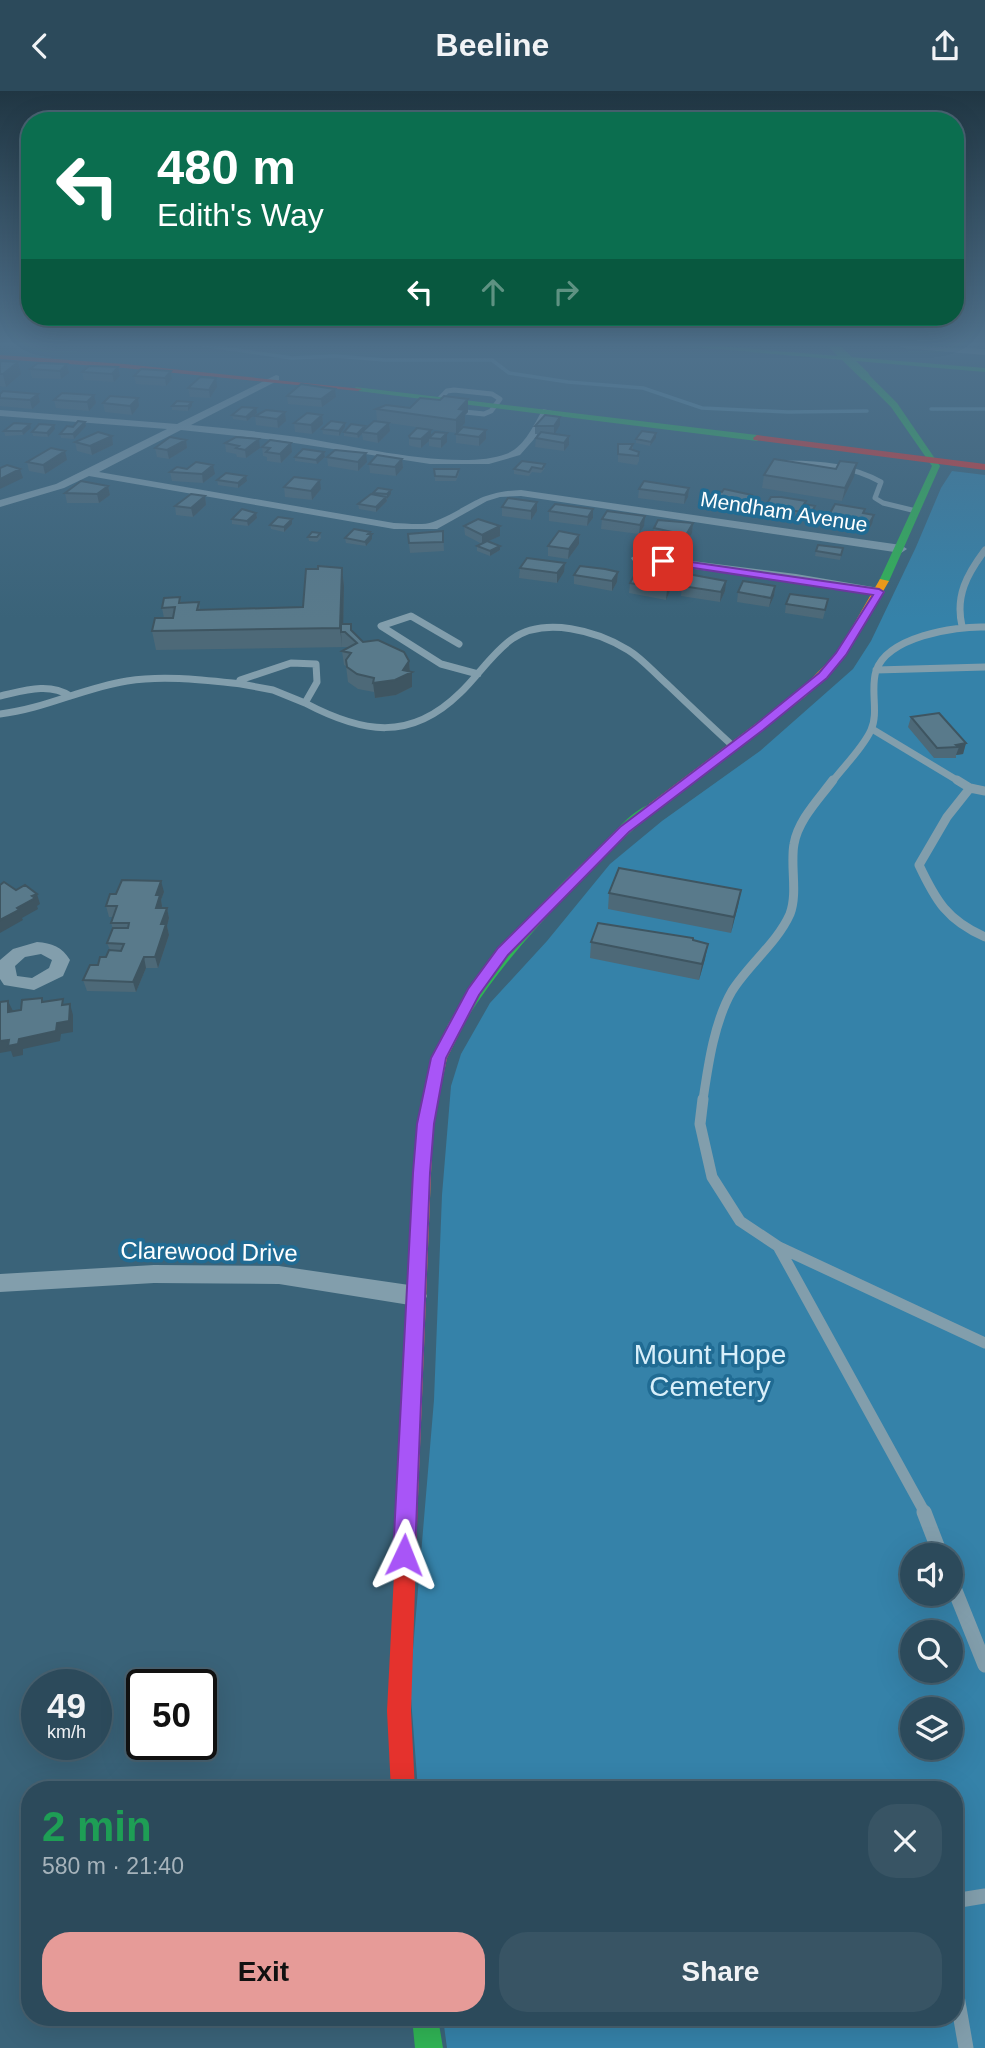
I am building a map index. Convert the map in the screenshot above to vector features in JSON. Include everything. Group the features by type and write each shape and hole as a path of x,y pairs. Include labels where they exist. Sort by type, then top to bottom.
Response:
{"main road":[{"path":"743,436 985,467"},
{"path":"403,1781 399,1711 421,1173 432,1081 439,1058 473,992 503,952 624,829 734,747 823,675 841,655 901,549 936,466 916,436"},
{"path":"426,2026 429,2048"}],"street":[{"path":"0,504 60,486 165,436"},
{"path":"259,436 475,463 511,456 521,450 530,436"},
{"name":"Mendham Avenue","path":"88,473 394,526 433,527 483,499 499,494 522,493 901,549"},
{"path":"637,558 796,578 879,592"},
{"name":"Clarewood Drive","path":"0,1283 154,1274 279,1275 416,1296"}],"lane":[{"path":"783,463 826,465 872,477 881,482 875,498 915,511"},
{"path":"962,627 957,610 961,591 972,566 985,550"},
{"path":"459,644 411,616 381,626 442,664 478,674"},
{"path":"985,627 962,627 933,632 906,642 890,654 876,670 872,729 803,820 794,842 790,911 778,936 731,993 709,1055 700,1123 712,1177 740,1221 779,1247 985,1343"},
{"path":"0,714 46,706 111,684 166,677 241,684 278,691 305,702 344,724 376,728 429,717 449,706 502,646 520,634 541,629 569,628 599,636 630,651 734,747"},
{"path":"241,684 240,680 246,677 291,663 316,664 317,683 305,702"},
{"path":"876,670 985,667"},
{"path":"0,696 43,689 65,691 71,696"},
{"path":"872,729 971,788 985,791"},
{"path":"971,788 947,817 919,865 935,900 967,929 985,937"},
{"path":"779,1247 926,1516 936,1543"},
{"path":"961,1606 985,1665"},
{"path":"963,1900 985,1896"},
{"path":"962,2026 966,2048"}],"green space":[{"name":"Mount Hope Cemetery","path":"952,471 985,475 985,2048 447,2048 444,2026 963,2026 963,1781 417,1781 410,1685 434,1400 442,1195 451,1086 461,1054 490,1003 547,941 610,864 662,821 760,751 853,669 871,641 941,488"}],"building":[{"path":"88,436 111,436 90,446 75,442"},
{"path":"537,436 569,436 564,443 536,438"},
{"path":"638,436 654,436 651,442 636,439"},
{"path":"170,437 186,440 167,450 155,448"},
{"path":"236,437 259,439 245,450 225,443"},
{"path":"270,440 291,443 280,454 266,452 270,448 262,447"},
{"path":"618,444 633,444 630,449 639,452 638,456 618,454"},
{"path":"51,448 65,451 43,465 27,462"},
{"path":"303,449 324,452 316,460 295,457"},
{"path":"335,450 366,453 358,462 327,457"},
{"path":"377,455 402,459 395,467 369,464"},
{"path":"774,459 836,469 840,461 857,463 845,488 764,475"},
{"path":"522,461 545,464 542,469 532,467 529,472 514,469"},
{"path":"196,462 213,465 202,474 170,472 177,467 187,469"},
{"path":"7,465 20,469 0,479 0,468"},
{"path":"434,469 459,469 456,477 435,476"},
{"path":"226,473 246,476 238,483 217,480"},
{"path":"294,477 320,480 311,491 284,487"},
{"path":"81,481 108,486 97,494 65,493"},
{"path":"644,481 689,488 685,495 639,489"},
{"path":"378,488 391,490 387,494 373,493"},
{"path":"724,489 752,495 748,502 711,498 715,491 722,492"},
{"path":"191,494 205,496 191,508 175,506"},
{"path":"371,494 386,497 376,507 358,504"},
{"path":"771,497 806,501 804,504 815,506 811,513 765,507"},
{"path":"508,498 537,502 531,511 502,507"},
{"path":"555,504 593,509 588,517 549,511"},
{"path":"835,504 865,509 863,513 874,515 870,522 829,515"},
{"path":"242,509 256,513 247,521 232,519"},
{"path":"607,511 645,516 640,525 602,519"},
{"path":"278,517 292,519 284,527 270,525"},
{"path":"478,519 500,526 482,535 464,526"},
{"path":"658,520 693,523 686,535 654,528"},
{"path":"354,529 372,534 365,542 345,538"},
{"path":"443,531 443,542 409,543 408,534"},
{"path":"559,531 579,535 569,549 548,546"},
{"path":"312,532 320,533 317,537 308,537"},
{"path":"487,541 500,546 490,551 477,546"},
{"path":"818,545 843,548 841,555 816,551"},
{"path":"527,558 565,563 557,573 520,568"},
{"path":"318,566 342,568 340,628 152,631 155,618 173,618 175,607 162,608 164,598 180,597 179,603 199,602 197,610 303,607 306,569 318,569"},
{"path":"580,566 618,572 612,581 574,575"},
{"path":"636,572 657,576 659,572 674,574 667,590 630,583"},
{"path":"688,574 726,581 721,592 682,586"},
{"path":"743,581 775,586 771,598 738,592"},
{"path":"790,594 828,599 825,610 786,604"},
{"path":"341,624 351,624 351,630 363,642 378,640 404,652 409,661 403,670 412,672 395,680 373,683 374,678 357,674 347,667 346,660 351,653 342,651 357,643 345,632 341,632"},
{"path":"939,713 966,743 956,745 959,747 937,748 911,717"},
{"path":"619,868 741,890 734,917 609,893"},
{"path":"122,880 161,881 156,895 160,895 156,908 167,908 161,924 166,924 155,957 144,957 133,982 83,980 90,965 98,965 100,957 106,957 109,950 121,951 124,944 107,943 113,928 128,928 129,923 111,923 117,906 106,906 110,894 116,894"},
{"path":"4,882 16,890 25,885 37,894 32,896 35,898 17,908 19,910 0,920 0,885"},
{"path":"598,923 693,938 708,944 702,964 591,942"},
{"path":"42,998 42,1002 63,999 62,1005 70,1004 69,1021 57,1023 56,1031 19,1039 18,1044 8,1046 9,1040 0,1041 0,1002 8,1001 8,1012 21,1010 22,1000"}],"traffic: fast":[{"path":"743,436 757,438"},
{"path":"884,581 936,466 916,436"},
{"path":"455,1026 478,987 519,936 608,846 653,807"},
{"path":"426,2026 429,2048"}],"traffic: slow":[{"path":"653,807 802,694 841,655 884,581"},
{"path":"408,1497 425,1124 439,1058 455,1026"}],"traffic: jam":[{"path":"757,438 985,467"},
{"path":"403,1781 399,1711 408,1497"}],"route":[{"path":"404,1555 421,1173 425,1124 439,1058 473,992 503,952 624,829 802,694 823,675 841,655 879,592 663,561"}]}
